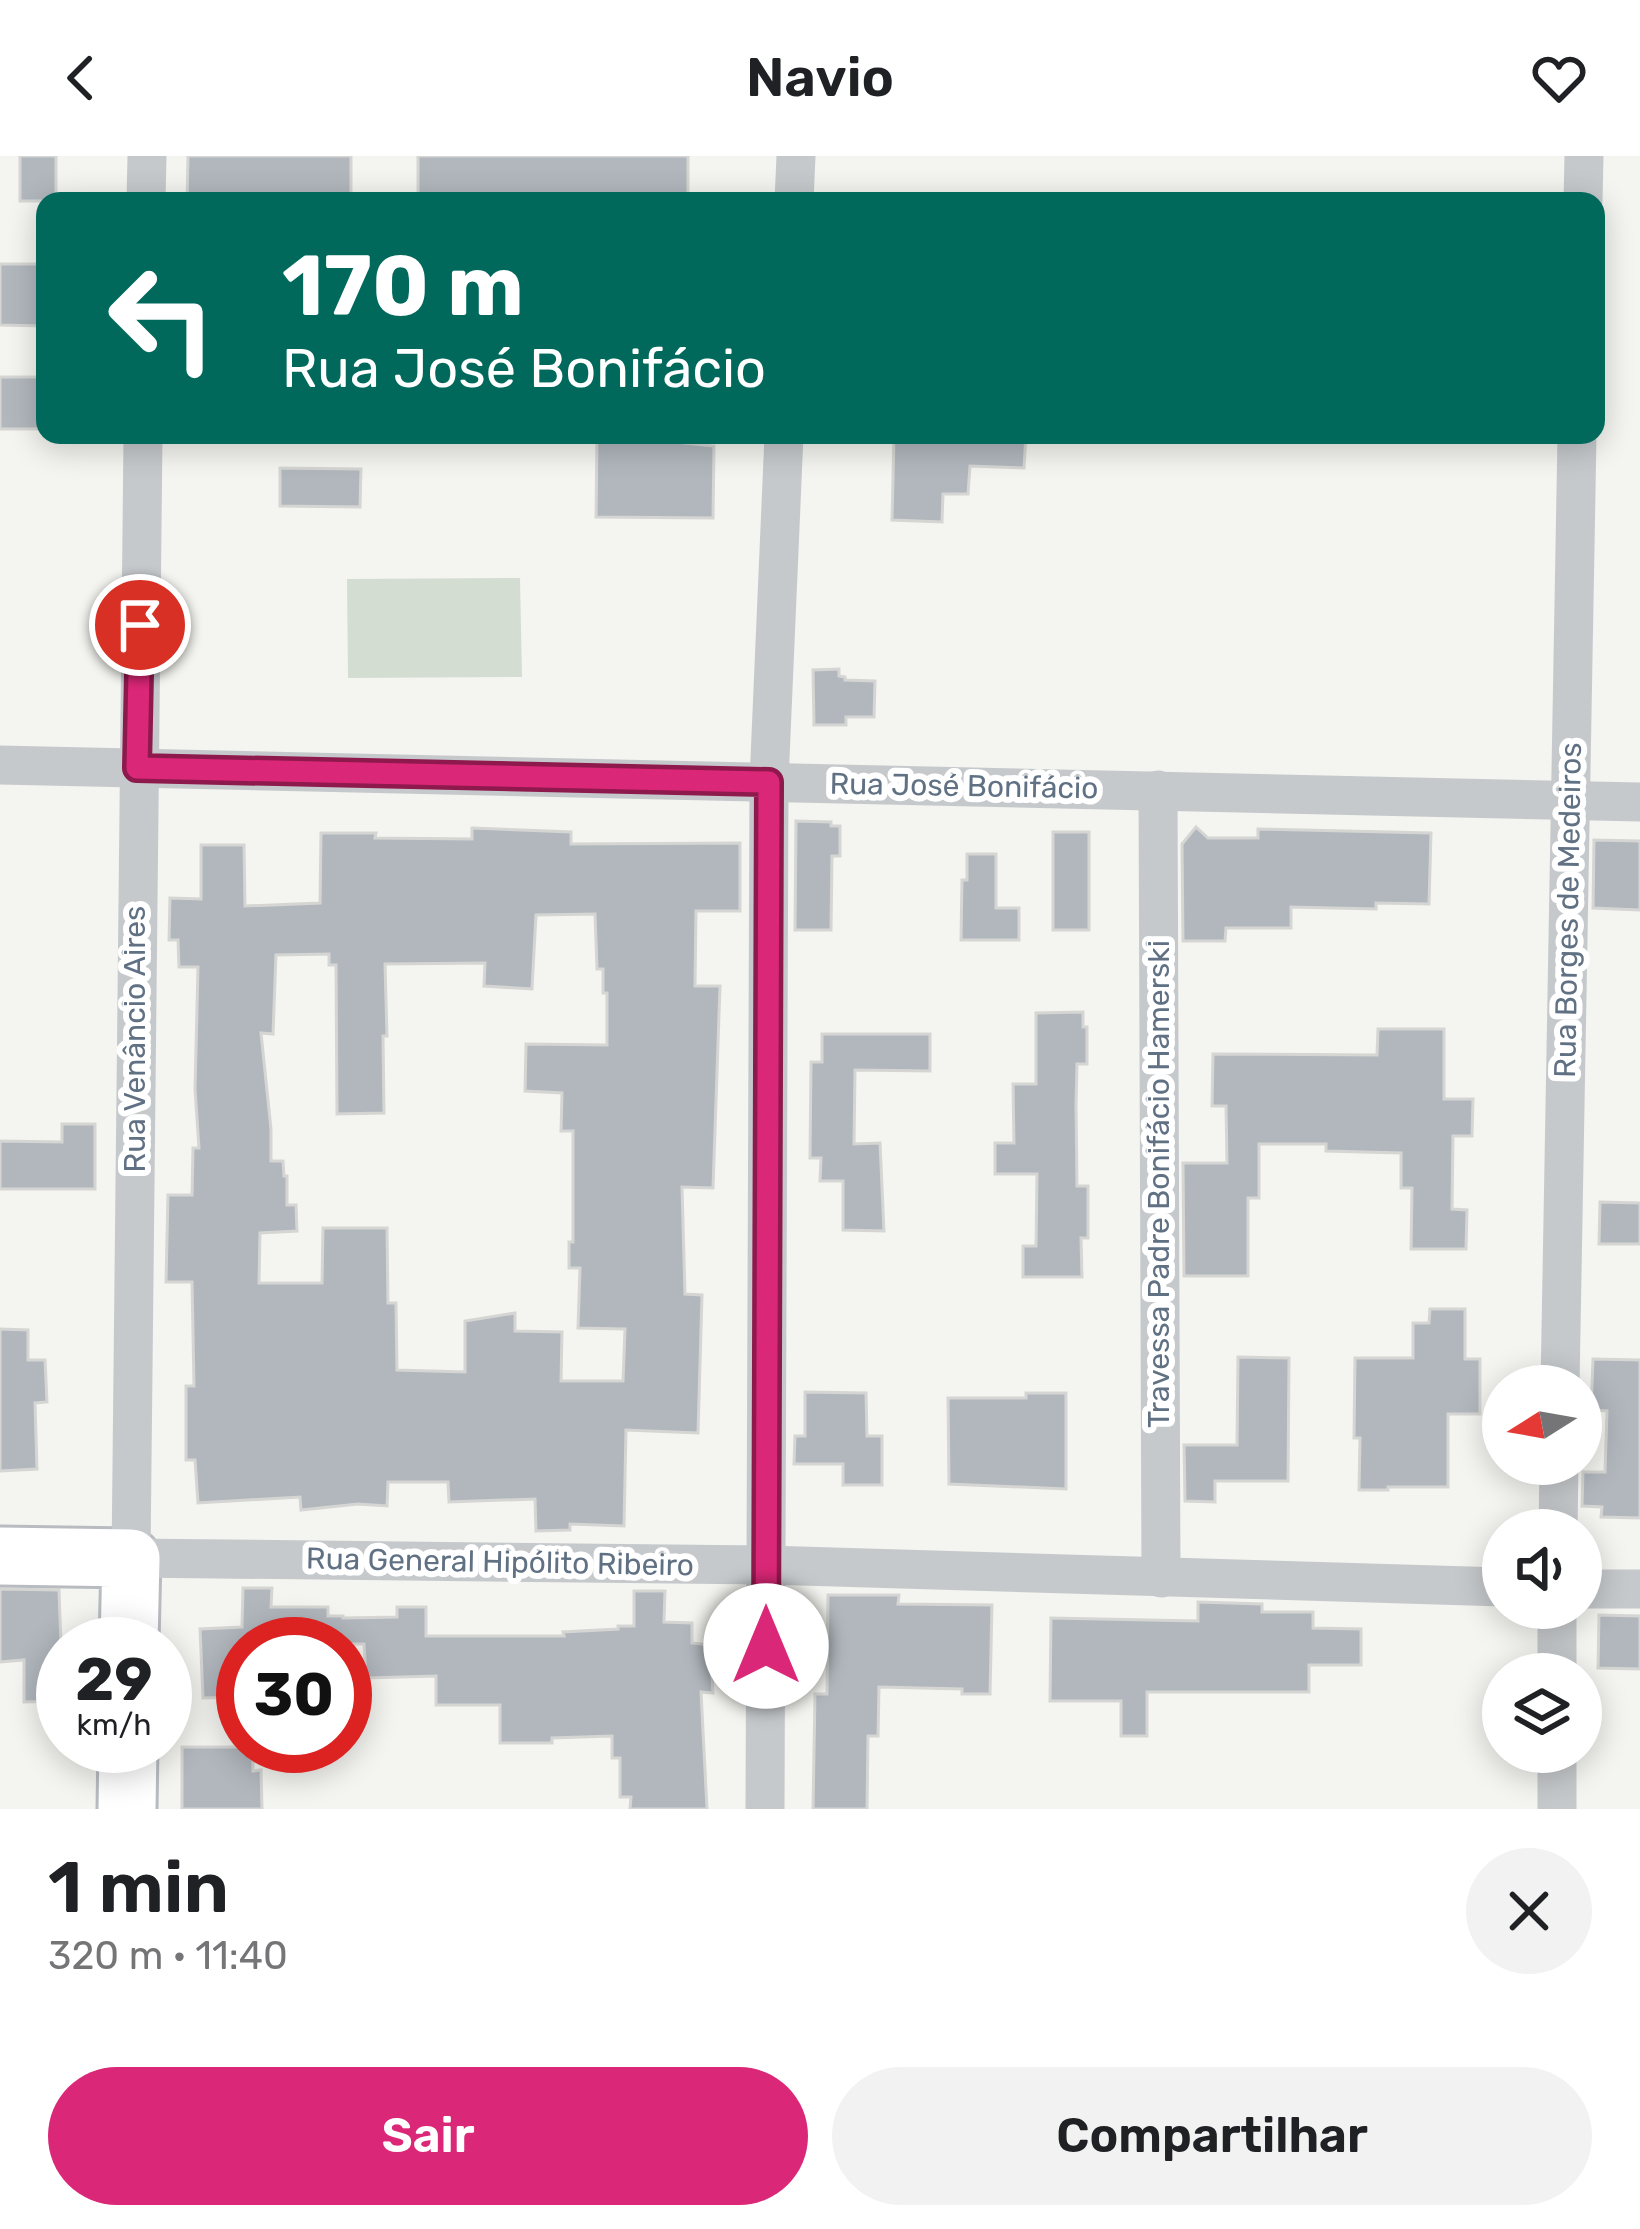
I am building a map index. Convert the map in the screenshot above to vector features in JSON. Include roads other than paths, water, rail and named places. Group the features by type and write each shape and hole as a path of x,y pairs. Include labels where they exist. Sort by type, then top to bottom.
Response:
{"street":[{"path":"146,192 147,156"},
{"path":"794,192 796,156"},
{"path":"1583,192 1584,156"},
{"name":"Rua Venâncio Aires","path":"129,1617 142,444"},
{"path":"765,1809 769,782 784,444"},
{"name":"Rua Borges de Medeiros","path":"1560,1365 1577,444"},
{"name":"Rua José Bonifácio","path":"0,765 1640,802"},
{"name":"Travessa Padre Bonifácio Hamerski","path":"1158,790 1160,1578"},
{"name":"Rua General Hipólito Ribeiro","path":"0,1556 767,1565 1482,1586"},
{"path":"1602,1589 1640,1589"},
{"path":"127,1809 128,1773"},
{"path":"1557,1773 1557,1809"}]}
